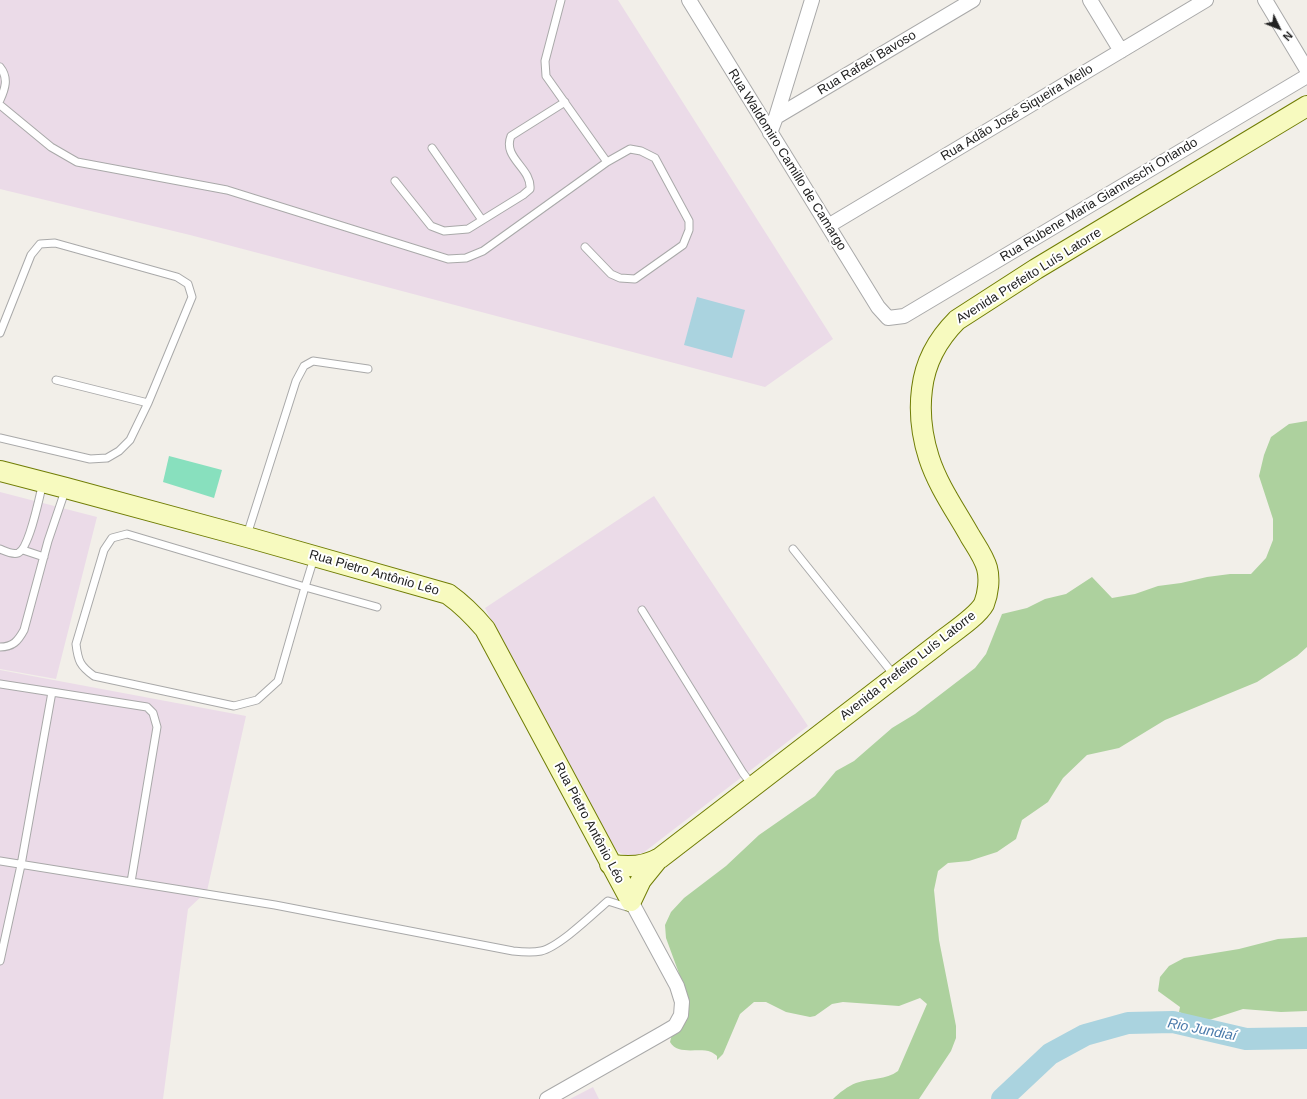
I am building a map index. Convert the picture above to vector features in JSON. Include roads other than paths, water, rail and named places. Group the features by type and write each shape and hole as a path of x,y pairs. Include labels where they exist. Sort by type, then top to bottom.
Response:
{"main road":[{"name":"Avenida Prefeito Luís Latorre","path":"634,905 641,880 660,858 896,677 976,614 983,605 989,582 987,568 978,548 939,482 929,459 921,421 920,402 923,380 929,360 940,340 949,328 957,320 1003,291 1307,106"},
{"name":"Rua Pietro Antônio Léo","path":"0,471 435,589 448,594 457,600 485,629 610,864 634,905"},
{"name":"Avenida Prefeito Luís Latorre","path":"610,864 629,867 638,866 660,858"}],"street":[{"name":"Rua Waldomiro Camillo de Camargo","path":"689,0 878,307 888,318"},
{"path":"770,133 812,0"},
{"name":"Rua Rafael Bavoso","path":"776,117 973,0"},
{"path":"1090,0 1121,51"},
{"name":"Rua Adão José Siqueira Mello","path":"828,226 1206,0"},
{"path":"1265,0 1307,70"},
{"name":"Rua Rubene Maria Gianneschi Orlando","path":"888,318 904,316 1307,76"},
{"path":"547,1099 663,1033 674,1026 682,1014 682,1002 677,986 634,905"}],"lane":[{"path":"560,0 545,61 546,76 607,162"},
{"path":"0,67 4,72 6,87 0,100"},
{"path":"395,181 431,226 444,231 468,229 523,195 530,189 530,182 509,150 508,142 511,136 565,102"},
{"path":"0,104 51,147 77,162 227,190 448,258 466,258 484,252 607,162 630,149 641,151 655,158 689,221 688,230 683,245 635,279 620,278 611,274 585,247"},
{"path":"432,148 482,220"},
{"path":"0,333 31,255 40,244 55,243 177,277 188,284 192,297 148,403 130,440 119,451 107,458 90,459 0,438"},
{"path":"247,537 296,381 304,366 313,361 368,369"},
{"path":"56,380 148,403"},
{"path":"0,549 17,554 23,550 29,536 43,482"},
{"path":"0,647 12,646 19,639 24,630 44,557 66,488"},
{"path":"314,556 305,587 278,682 257,700 234,706 94,676 84,669 78,659 76,644 104,550 112,538 126,534 305,587 377,607"},
{"path":"793,549 896,677"},
{"path":"23,550 44,557"},
{"path":"642,610 743,773 753,786"},
{"path":"0,684 147,707 153,713 156,727 131,882"},
{"path":"0,961 21,865 52,692"},
{"path":"0,862 275,905 513,952 542,951 553,946 580,927 608,901 634,905"}],"water":[{"path":"697,297 745,310 732,358 684,345"}],"waterway":[{"name":"Rio Jundiaí","path":"1002,1099 1050,1054 1085,1035 1128,1023 1173,1022 1246,1039 1307,1038"}]}
